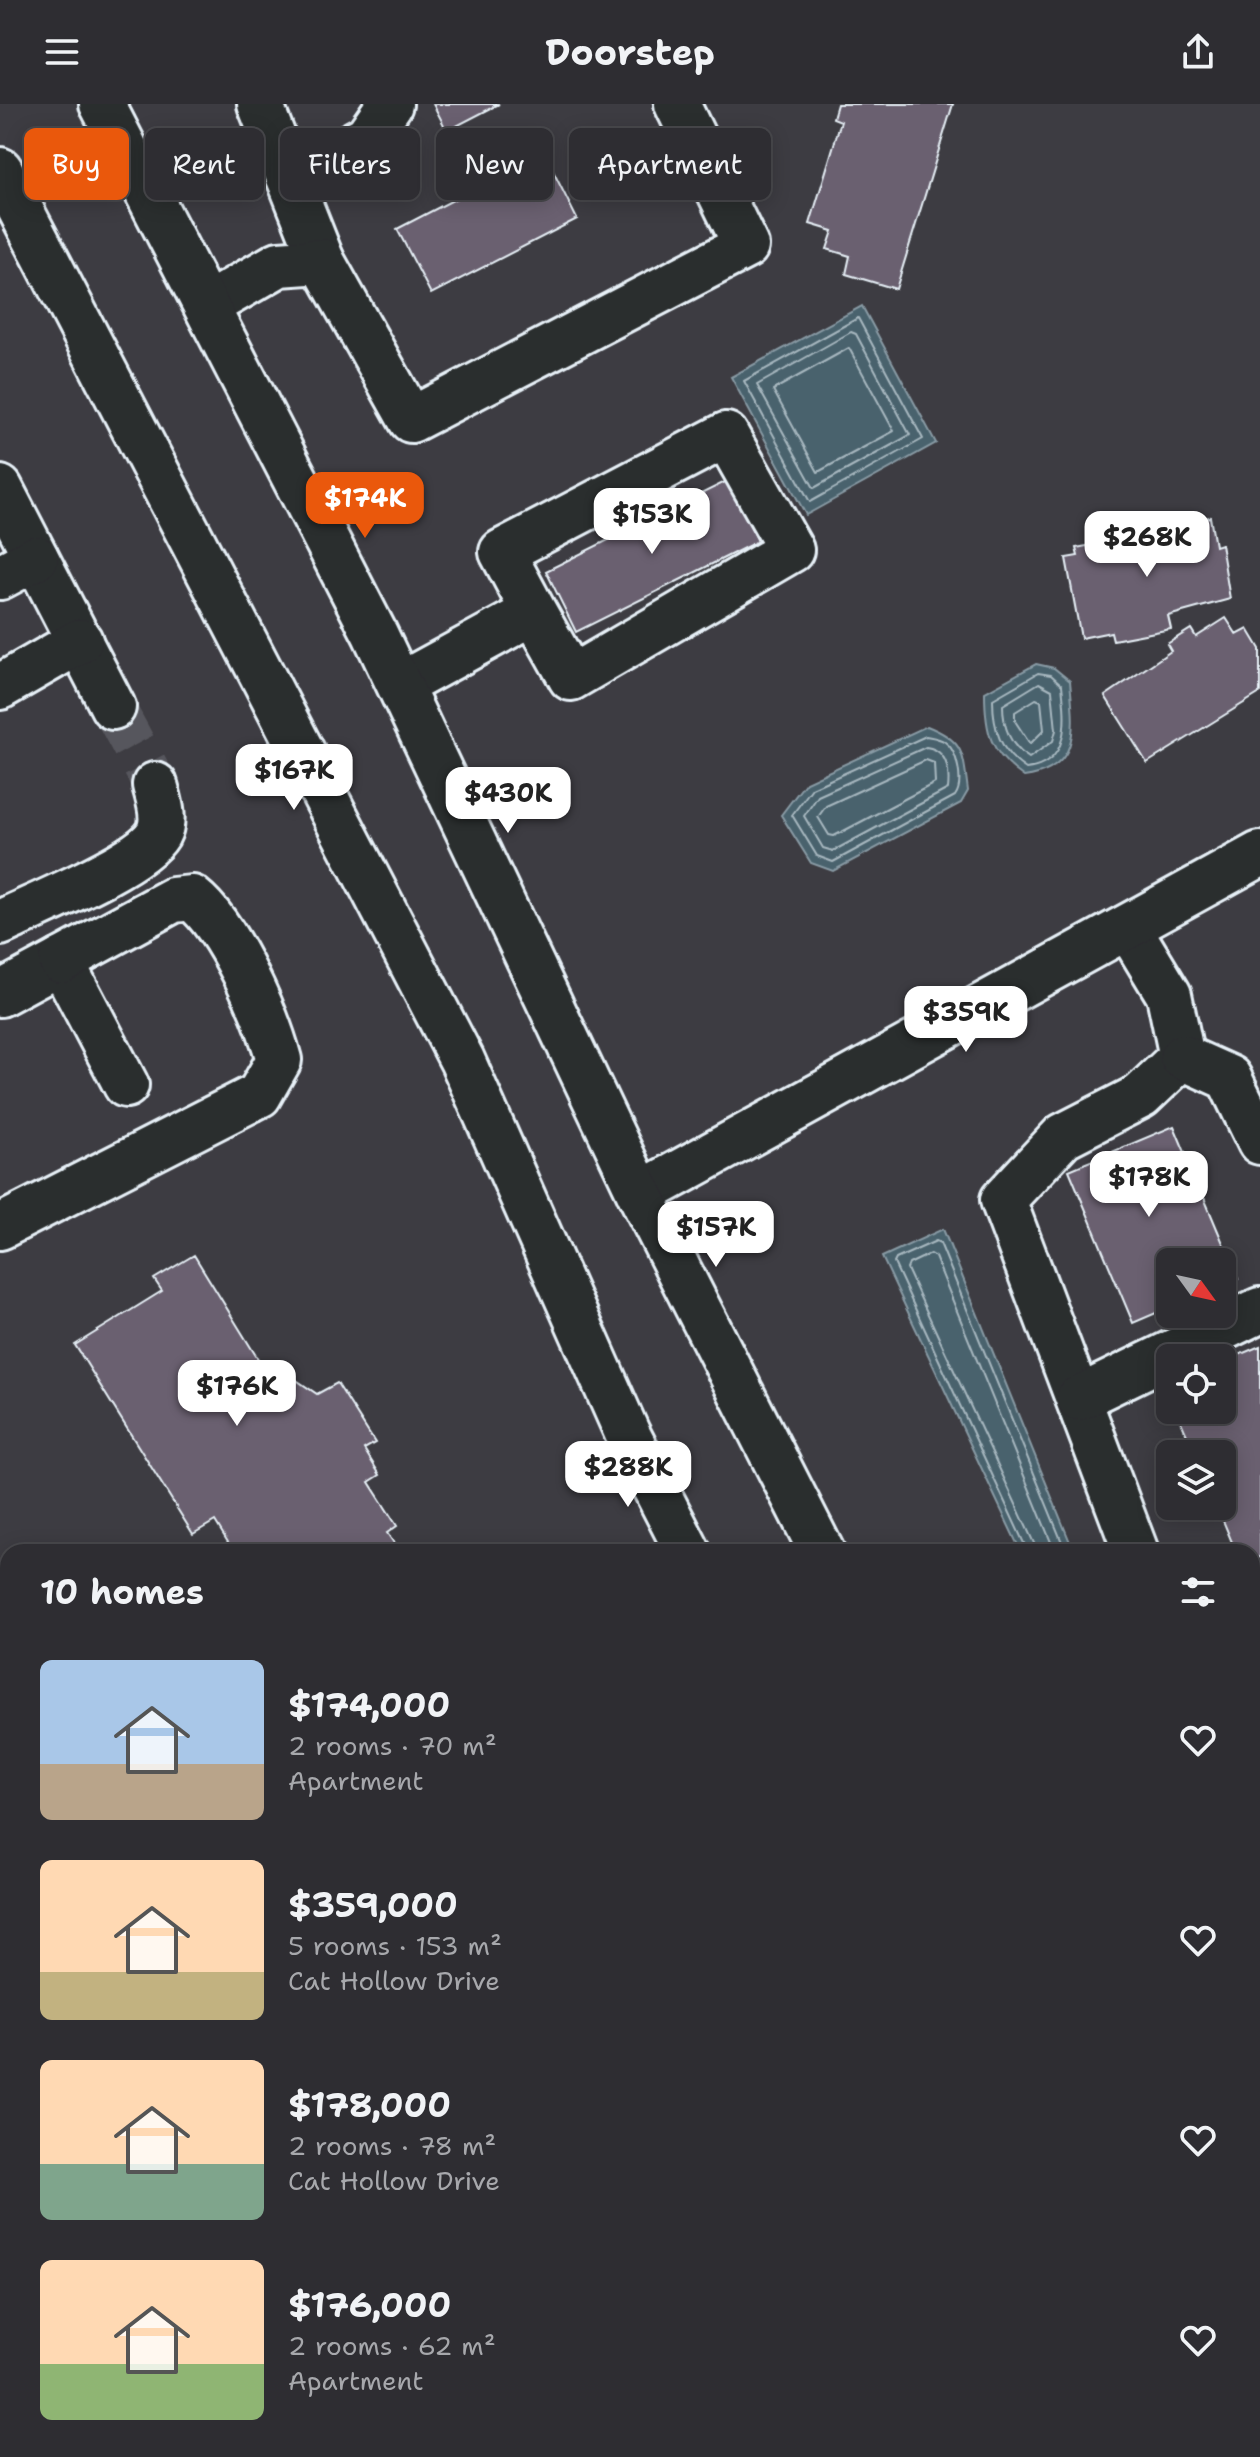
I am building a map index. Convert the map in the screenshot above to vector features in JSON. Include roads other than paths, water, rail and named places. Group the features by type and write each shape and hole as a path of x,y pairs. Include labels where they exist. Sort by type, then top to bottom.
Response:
{"main road":[{"path":"102,104 208,305 400,685 640,1194 818,1544"},
{"path":"260,104 280,154"},
{"path":"373,128 390,104"},
{"path":"298,200 322,261 411,420 746,246 677,104"},
{"path":"0,170 462,1060 628,1435 684,1544"},
{"path":"208,305 279,264 322,261"},
{"path":"726,435 791,550 571,678 534,612 502,552 726,435"},
{"path":"0,488 18,568 80,641 113,707"},
{"path":"400,685 534,612"},
{"path":"0,687 80,641"},
{"path":"0,923 140,853 159,832 162,814 155,785"},
{"path":"640,1194 1260,854"},
{"path":"0,994 173,900 192,898 211,913 270,1025 279,1060 259,1095 0,1227"},
{"path":"1128,927 1169,995 1182,1057"},
{"path":"61,961 126,1085"},
{"path":"1182,1057 1229,1078 1260,1142"},
{"path":"1133,1544 1003,1200 1063,1136 1141,1096 1182,1057"},
{"path":"1079,1398 1260,1310"}],"water":[{"path":"862,306 936,443 806,515 731,377"},
{"path":"1036,664 1054,668 1070,681 1072,729 1065,755 1056,765 1024,777 1004,759 992,741 986,719 985,692"},
{"path":"927,726 949,737 960,750 968,791 961,803 833,871 811,863 781,815 806,782"},
{"path":"943,1229 1071,1544 1017,1544 882,1257"}],"tunnel":[{"path":"113,707 155,785"}]}
